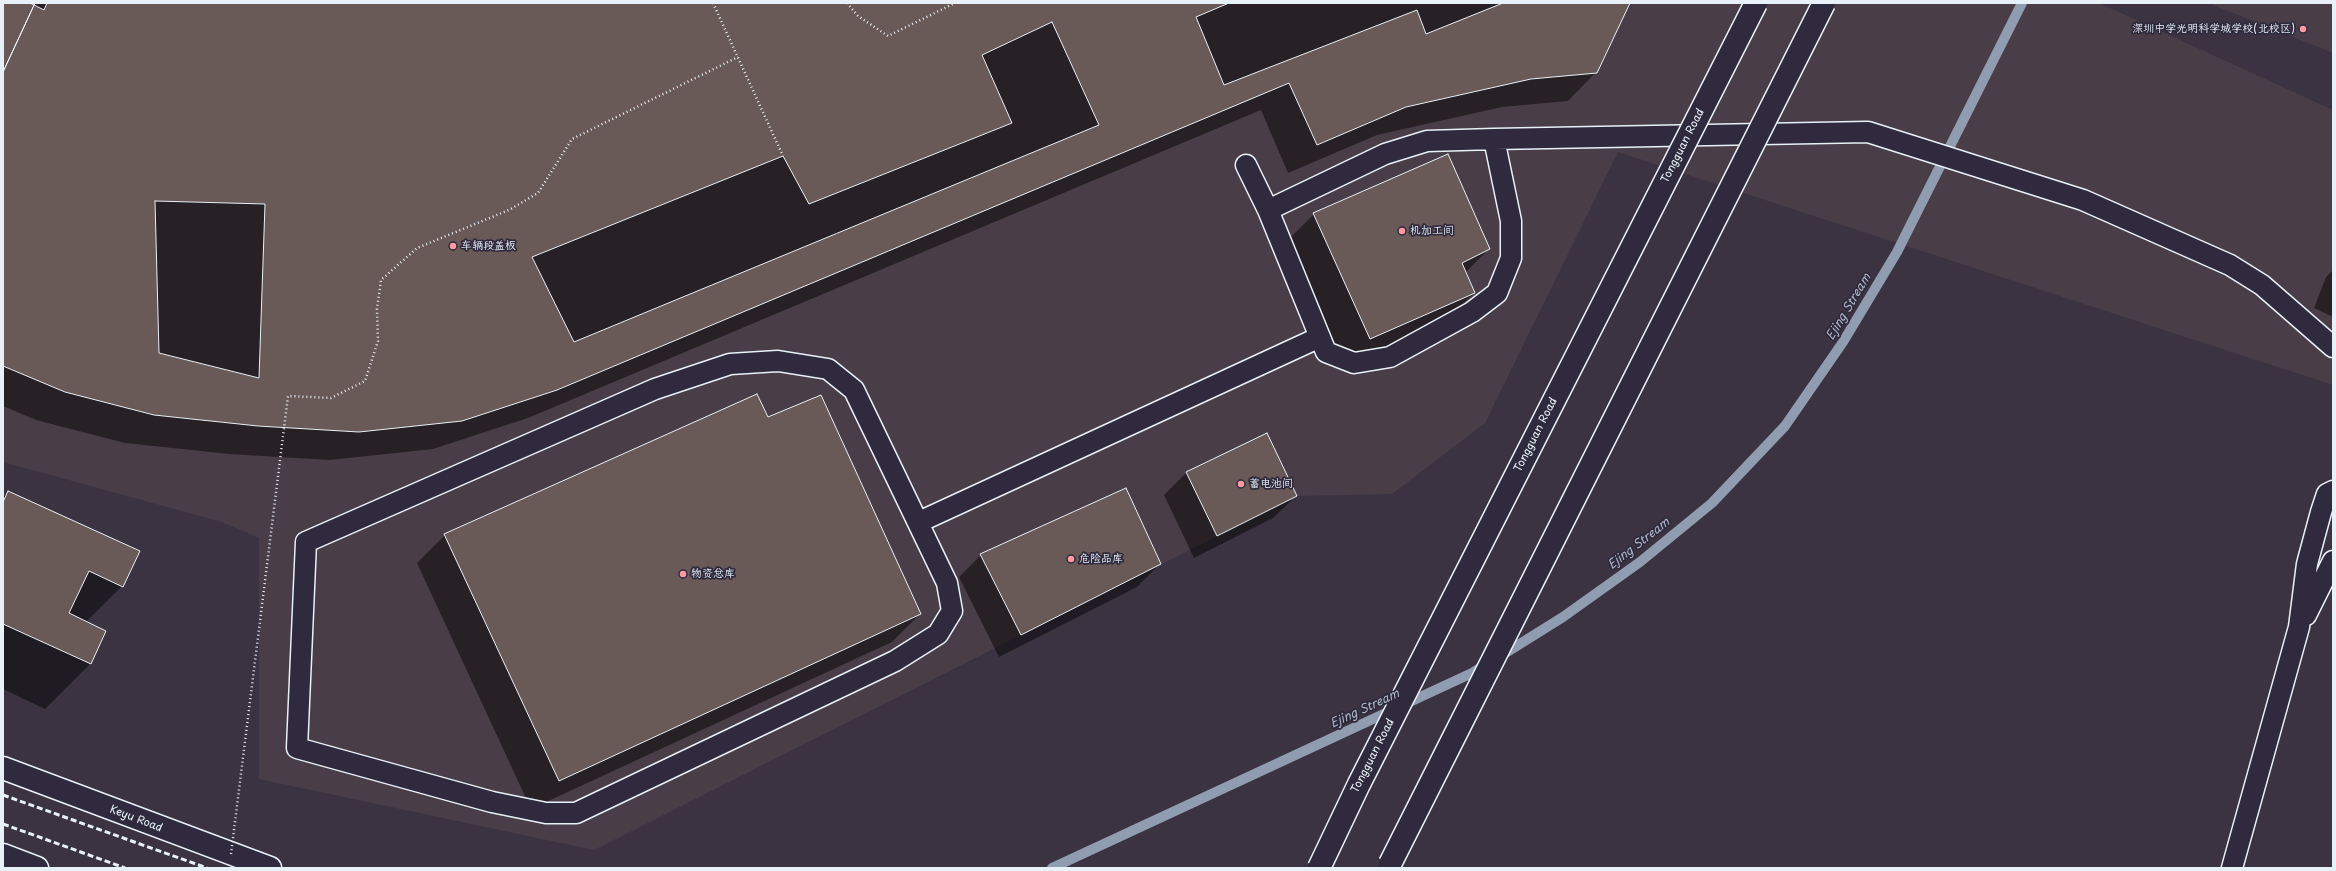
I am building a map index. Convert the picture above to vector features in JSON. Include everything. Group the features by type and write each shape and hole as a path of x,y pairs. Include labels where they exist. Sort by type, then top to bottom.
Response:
{"street":[{"name":"Tongguan Road","path":"1319,868 1359,784 1756,3"},
{"path":"1389,866 1824,3"},
{"name":"Keyu Road","path":"3,768 270,868"},
{"path":"3,855 38,868"}],"lane":[{"path":"1268,210 1385,154 1427,141 1868,132 2083,200 2230,265 2262,285 2333,347"},
{"path":"1246,165 1268,210 1326,352 1354,363 1390,357 1472,312 1497,293 1511,258 1511,221 1494,139"},
{"path":"919,522 1320,337"},
{"path":"778,361 828,370 854,390 919,522 947,583 952,611 938,634 895,660 576,813 546,813 492,802 297,748 306,542 655,389 730,364 778,361"},
{"path":"2232,868 2299,627 2307,564 2327,494 2333,491"},
{"path":"2299,627 2333,561"}],"path":[{"path":"713,3 783,156"},
{"path":"847,3 858,16 888,36 955,3"},
{"path":"231,854 288,396 331,398 365,381 378,341 377,310 381,280 417,248 509,210 538,193 572,139 738,57"}],"shaded area":[{"path":"3,3 2099,3 2333,110 2333,385 1618,152 1485,423 1392,494 1297,496 594,850 259,779 259,538 222,522 3,462"},
{"name":"深圳中学光明科学城学校(北校区)","path":"2214,3 2333,3 2333,53 2213,5"}],"building":[{"path":"3,3 35,3 3,72"},
{"path":"30,3 47,3 44,10"},
{"name":"车辆段盖板","path":"35,3 1630,3 1597,73 1531,79 1406,107 1317,145 1289,83 557,390 462,421 359,432 258,426 154,415 65,392 3,366 3,72"},
{"path":"1229,3 1503,3 1426,34 1417,10 1224,85 1196,17"},
{"path":"1052,22 1099,125 574,342 532,257 783,156 809,204 1012,123 982,55"},
{"name":"机加工间","path":"1448,154 1490,249 1462,263 1475,293 1370,339 1313,213"},
{"path":"155,201 265,204 259,378 159,353"},
{"name":"物资总库","path":"757,394 768,417 821,395 921,614 559,781 444,534"},
{"name":"蓄电池间","path":"1267,433 1297,496 1217,536 1186,472"},
{"name":"危险品库","path":"1126,488 1161,564 1021,635 980,554"},
{"path":"8,491 140,551 123,587 89,571 69,613 106,631 91,664 3,624 3,502"}],"waterway":[{"name":"Ejing Stream","path":"1499,657 1563,617 1640,562 1712,503 1785,426 1843,342 1897,252 2022,3"},
{"name":"Ejing Stream","path":"1052,868 1472,673 1485,665"}],"railway":[{"path":"3,795 207,868"},
{"path":"3,824 125,868"}],"place":[{"name":"深圳中学光明科学城学校(北校区)","path":"2303,29"},
{"name":"机加工间","path":"1402,231"},
{"name":"车辆段盖板","path":"453,246"},
{"name":"蓄电池间","path":"1241,484"},
{"name":"危险品库","path":"1071,559"},
{"name":"物资总库","path":"683,574"}]}
